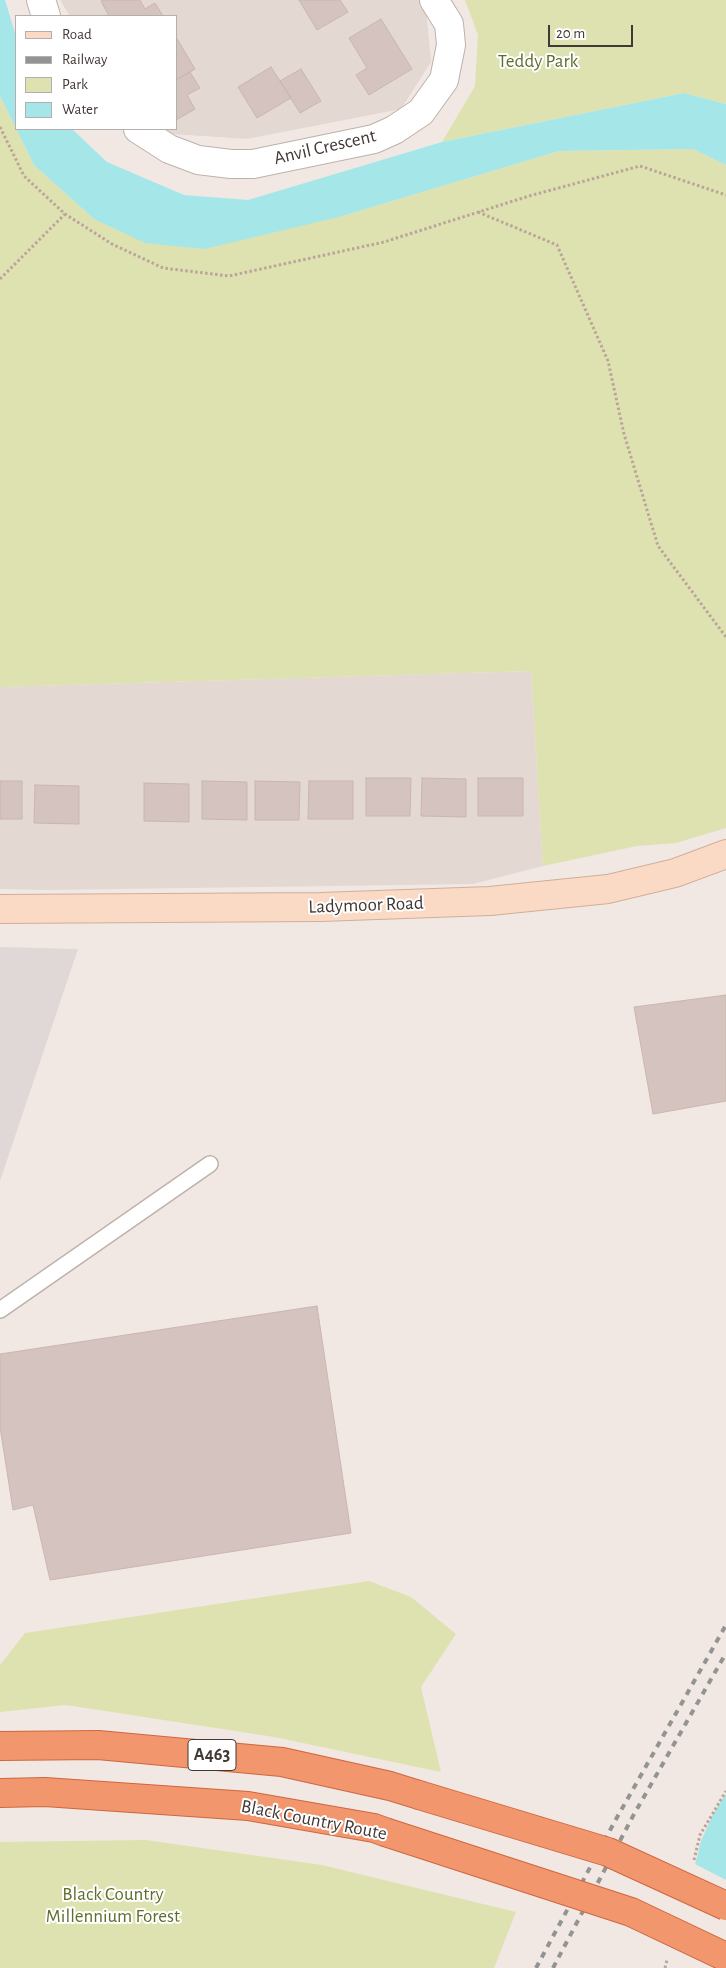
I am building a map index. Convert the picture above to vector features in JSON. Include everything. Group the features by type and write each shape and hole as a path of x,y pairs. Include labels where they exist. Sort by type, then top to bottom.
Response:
{"highway":[{"name":"A463","path":"0,1746 98,1745 282,1762 390,1786 608,1852 726,1906"},
{"name":"Black Country Route","path":"0,1793 45,1792 248,1806 374,1828 631,1912 726,1957"}],"street":[{"path":"41,0 46,15"},
{"name":"Anvil Crescent","path":"140,130 169,149 198,160 231,164 253,164 374,139 394,130 421,112 433,98 444,80 450,45 449,24 434,0"},
{"name":"Ladymoor Road","path":"0,909 321,907 490,901 608,889 675,874 726,854"}],"lane":[{"path":"0,1310 210,1164"}],"path":[{"path":"0,127 24,176 65,214 112,244 163,268 229,276 384,242 529,196 640,166 726,195"},
{"path":"477,212 557,245 608,361 624,434 658,546 726,637"},
{"path":"0,279 65,214"}],"shaded area":[{"path":"60,0 422,0 426,7 431,62 401,109 247,139 172,134 167,130 178,130 178,15 69,15"},
{"path":"531,671 543,866 473,884 49,890 0,889 0,687"},
{"path":"0,947 78,949 0,1181"}],"green space":[{"name":"Teddy Park","path":"465,0 726,0 726,104 684,93 442,142 475,86 478,35"},
{"path":"0,96 15,130 17,130 34,165 94,219 339,217 559,151 693,149 726,165 726,828 676,843 637,846 543,866 531,671 0,687"},
{"path":"369,1581 411,1597 456,1634 421,1687 441,1772 274,1737 66,1705 0,1712 0,1665 25,1633"},
{"name":"Black Country Millennium Forest","path":"146,1840 322,1865 516,1912 494,1968 0,1968 0,1842"}],"water":[{"path":"0,0 5,0 15,33 15,126 0,96"},
{"path":"684,93 726,104 726,165 693,149 559,151 339,217 204,249 145,243 94,219 34,165 16,130 73,130 107,162 184,195 248,200 442,142"},
{"path":"726,1794 726,1941 715,1968 669,1968 701,1841 713,1814"}],"pier":[{"path":"693,1863 726,1880 726,1948 718,1968 670,1968 666,1966"}],"building":[{"path":"140,0 145,9 155,3 162,15 108,15 101,1"},
{"path":"299,0 340,0 348,12 317,30"},
{"path":"381,19 412,69 369,95 356,75 367,68 349,38"},
{"path":"178,40 195,69 178,79"},
{"path":"271,67 291,98 257,118 238,87"},
{"path":"301,69 321,101 300,113 280,81"},
{"path":"190,72 200,88 187,95 195,109 178,119 178,79"},
{"path":"366,778 411,778 410,816 366,816"},
{"path":"422,778 466,779 466,817 421,816"},
{"path":"478,778 523,778 523,816 478,816"},
{"path":"0,781 22,781 22,819 0,819"},
{"path":"202,781 247,782 247,820 202,819"},
{"path":"255,781 300,782 299,820 255,820"},
{"path":"309,781 353,781 353,819 308,819"},
{"path":"144,783 189,784 189,822 144,821"},
{"path":"35,785 79,786 79,824 34,823"},
{"path":"726,995 726,1101 653,1114 634,1007"},
{"path":"317,1306 351,1533 50,1580 33,1505 13,1510 0,1427 0,1354"}],"railway":[{"path":"536,1968 615,1821 726,1625"},
{"path":"553,1968 633,1816 726,1653"}]}
